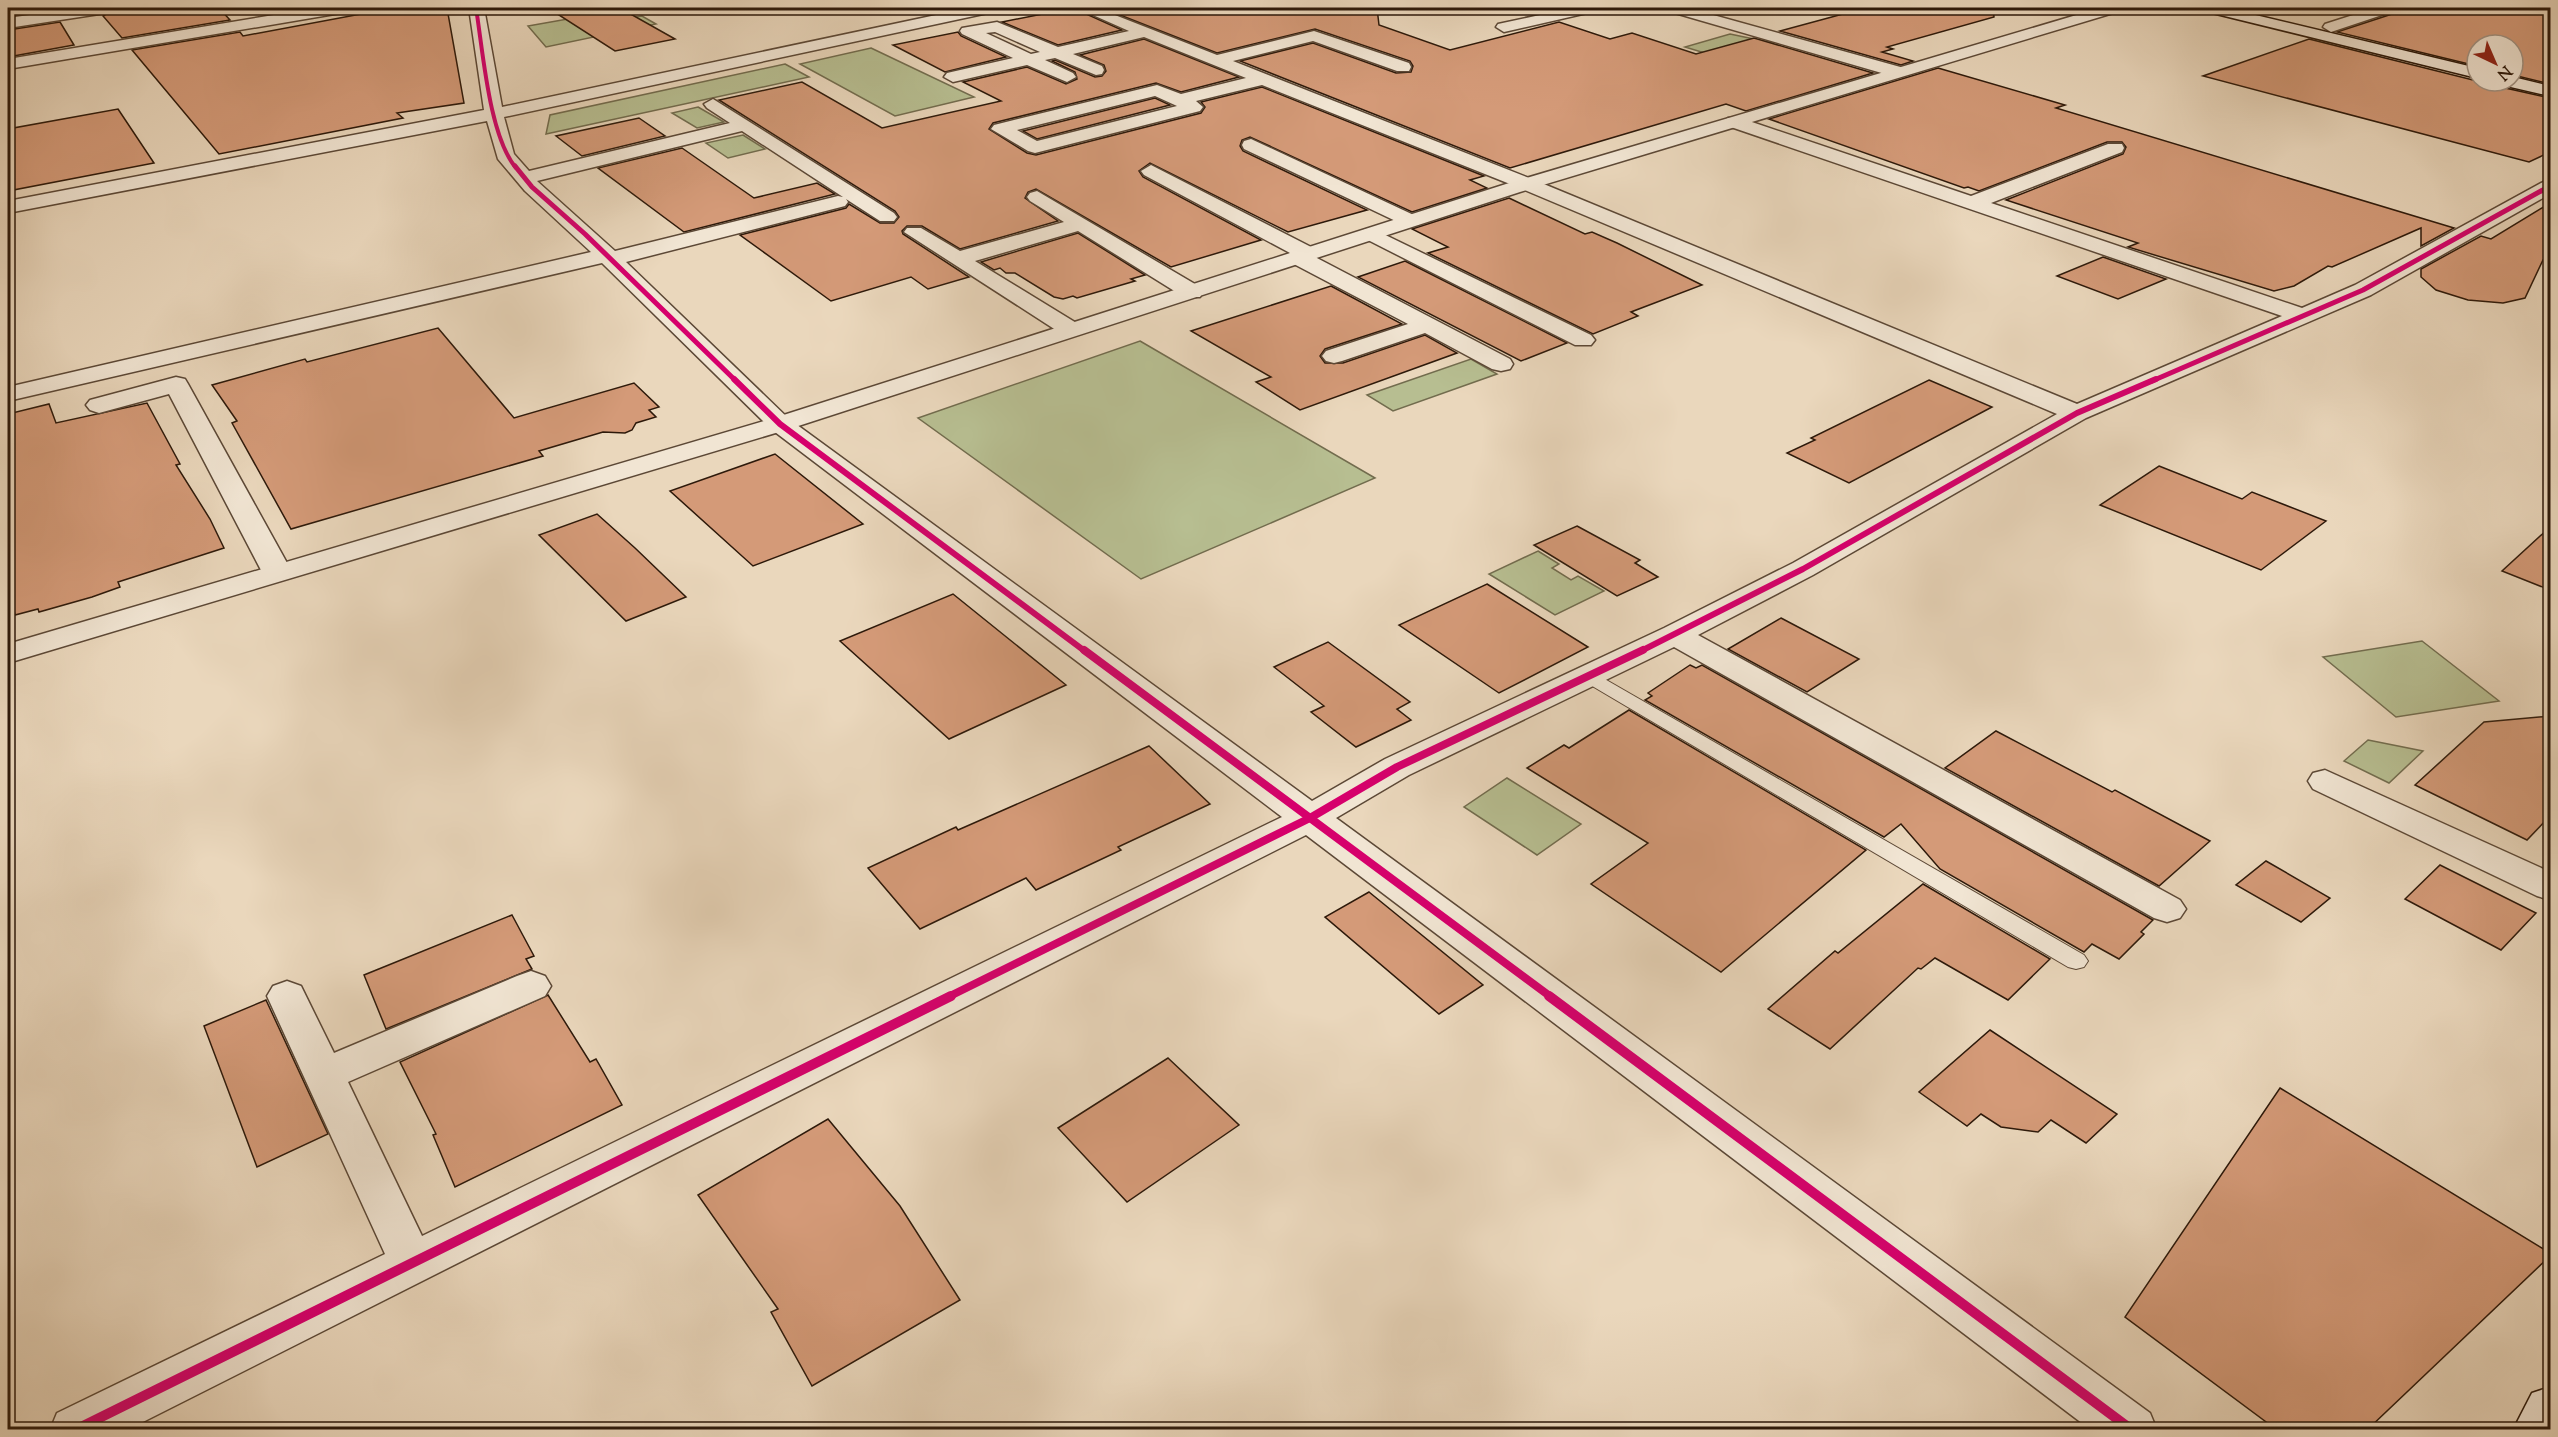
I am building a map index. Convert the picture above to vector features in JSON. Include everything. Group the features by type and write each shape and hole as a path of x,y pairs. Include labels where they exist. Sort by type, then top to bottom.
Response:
{"street":[{"path":"8,8 14,8"},
{"path":"8,23 44,12 106,8"},
{"path":"8,64 341,8"},
{"path":"476,8 494,114 505,155 525,178 780,424 2132,1430"},
{"path":"8,207 494,114 988,8"},
{"path":"1085,8 1527,184 2077,413"},
{"path":"1504,27 1591,8"},
{"path":"1673,8 1898,72"},
{"path":"8,654 780,424 1527,184 2115,8"},
{"path":"2209,8 2465,70"},
{"path":"2250,8 2465,59"},
{"path":"2331,27 2390,8"},
{"path":"937,18 1068,77"},
{"path":"968,31 997,27 1096,70"},
{"path":"953,77 1145,32"},
{"path":"1217,60 1314,36 1402,67"},
{"path":"2525,74 2550,80"},
{"path":"1179,100 1194,107 1035,147 1000,129 1157,90 1179,100 1264,79"},
{"path":"2525,85 2550,91"},
{"path":"713,104 887,217"},
{"path":"1734,122 2303,316"},
{"path":"525,178 745,125"},
{"path":"1251,145 1411,221"},
{"path":"1972,203 2115,148"},
{"path":"1151,171 1501,364"},
{"path":"75,1430 1310,818 1397,767 1675,635 1803,569 2077,413 2363,290 2550,186"},
{"path":"1037,197 1192,292"},
{"path":"8,394 609,257 838,202"},
{"path":"957,259 1082,224"},
{"path":"914,232 1070,329"},
{"path":"1371,234 1583,340"},
{"path":"1334,356 1428,325"},
{"path":"99,405 176,384 277,572"},
{"path":"1675,635 2167,909"},
{"path":"2325,782 2550,887"},
{"path":"326,1074 531,986"},
{"path":"287,996 326,1074 412,1263"},
{"path":"2538,1430 2550,1410"}],"lane":[{"path":"1589,676 2076,961"}],"green space":[{"path":"596,14 630,18 642,16 656,24 546,47 528,26"},
{"path":"1730,34 1773,43 1721,58 1685,47"},
{"path":"871,48 974,97 895,116 800,64"},
{"path":"785,64 809,77 546,134 550,115"},
{"path":"698,107 724,122 697,128 672,113"},
{"path":"743,135 765,149 728,158 706,143"},
{"path":"1140,341 1375,478 1141,579 918,418"},
{"path":"1471,359 1497,374 1393,411 1367,395"},
{"path":"1538,551 1559,564 1552,568 1571,580 1578,576 1604,591 1555,615 1489,574"},
{"path":"2422,641 2499,701 2396,717 2323,657"},
{"path":"2368,740 2423,751 2389,783 2344,761"},
{"path":"1507,778 1581,824 1537,855 1464,807"}],"building":[{"path":"50,8 51,10 8,16 8,10"},
{"path":"116,8 219,8 230,20 122,38 103,16"},
{"path":"393,8 447,8 464,103 397,113 403,118 219,154 132,50 240,32 243,36"},
{"path":"548,8 620,8 675,39 615,51"},
{"path":"1073,8 1122,30 1058,45 1002,22"},
{"path":"1102,8 1377,8 1379,25 1450,50 1559,22 1610,39 1632,33 1696,54 1754,38 1873,73 1746,111 1726,104 1510,168 1240,61 1313,43 1396,73 1411,72 1413,66 1410,61 1315,29 1217,53"},
{"path":"1865,8 1993,8 1994,17 1887,47 1893,49 1882,52 1913,61 1901,65 1780,31"},
{"path":"2401,8 2550,8 2550,84 2525,78 2525,33 2465,33 2465,63 2337,32 2395,13"},
{"path":"60,22 74,45 8,57 8,30"},
{"path":"958,32 961,36 1006,57 945,72 893,45"},
{"path":"1144,39 1239,77 1181,92 1156,83 993,123 989,129 1027,153 1036,155 1201,113 1205,107 1201,102 1262,87 1484,176 1470,180 1487,188 1412,212 1250,137 1242,140 1240,146 1243,151 1367,210 1288,232 1150,163 1139,171 1143,177 1261,240 1171,267 1036,189 1028,192 1025,198 1058,221 960,249 922,226 907,226 902,231 903,234 969,277 928,289 911,277 831,301 740,235 846,208 849,204 880,223 894,223 899,217 895,211 719,100 802,82 882,128 1001,101 963,82 1027,67 1066,84 1077,79 1075,72 1052,61 1055,60 1095,77 1102,76 1106,71 1104,65 1080,55"},
{"path":"2309,39 2465,78 2465,93 2525,92 2550,98 2550,152 2529,162 2203,76"},
{"path":"1938,68 2065,105 2056,108 2454,228 2421,246 2421,228 2332,267 2328,266 2294,286 2274,291 2128,247 2138,243 2006,200 2123,154 2126,147 2122,142 2107,142 1979,191 1964,188 1769,119"},
{"path":"1155,98 1170,105 1037,139 1023,131"},
{"path":"118,109 154,163 8,191 8,129"},
{"path":"639,118 665,136 582,156 556,136"},
{"path":"682,148 754,198 817,183 835,194 684,232 598,168"},
{"path":"1509,198 1585,234 1592,232 1617,243 1702,285 1631,312 1638,316 1593,334 1428,253 1448,247 1412,229"},
{"path":"2550,203 2550,262 2543,260 2525,298 2503,303 2468,300 2436,290 2421,277 2421,269 2481,236 2491,239"},
{"path":"1078,233 1145,275 1131,279 1135,281 1077,298 1073,296 1063,299 1054,297 1015,273 1006,273 1000,268 994,270 981,262"},
{"path":"2103,257 2166,279 2118,299 2057,276"},
{"path":"1405,261 1567,343 1521,361 1358,277"},
{"path":"1331,286 1402,324 1325,349 1320,356 1325,363 1343,363 1425,335 1457,353 1300,410 1256,382 1271,377 1191,331"},
{"path":"438,328 514,418 634,383 659,407 649,410 656,417 636,423 632,430 625,433 603,432 539,451 543,456 291,529 232,423 237,421 212,385 305,359 307,362"},
{"path":"1929,380 1992,407 1849,483 1787,453 1815,440 1811,438"},
{"path":"147,403 180,464 176,465 210,519 224,548 118,582 120,587 92,597 39,612 38,609 15,615 8,587 8,414 49,404 56,423"},
{"path":"775,454 863,524 753,566 670,491"},
{"path":"2159,466 2242,499 2252,492 2326,521 2261,570 2100,505"},
{"path":"597,514 686,597 626,621 539,535"},
{"path":"1577,526 1640,560 1635,563 1658,577 1617,596 1534,545"},
{"path":"2550,527 2550,590 2502,571"},
{"path":"1487,584 1588,647 1499,693 1399,625"},
{"path":"953,594 1066,685 949,739 840,641"},
{"path":"1781,618 1859,659 1807,692 1728,649"},
{"path":"1328,642 1410,702 1397,709 1411,720 1356,747 1311,712 1324,706 1274,667"},
{"path":"1690,665 1696,668 1702,665 2153,920 2141,932 2144,934 2119,959 2092,944 2084,952 1940,869 1901,824 1884,837 1645,700 1652,696 1648,693"},
{"path":"1629,710 1866,850 1721,972 1591,884 1648,843 1527,768 1564,745 1569,748"},
{"path":"2550,716 2550,816 2527,840 2415,785 2484,722"},
{"path":"1996,731 2112,792 2115,790 2210,841 2159,886 1945,768"},
{"path":"1149,746 1210,804 1118,847 1121,850 1036,890 1026,878 920,929 868,868 956,827 958,830"},
{"path":"2266,861 2330,898 2301,922 2236,885"},
{"path":"2440,865 2536,913 2501,950 2405,899"},
{"path":"1923,884 2050,959 2008,1000 1935,958 1921,969 1918,968 1830,1049 1768,1009 1835,951 1838,953"},
{"path":"1369,892 1483,985 1439,1014 1325,917"},
{"path":"512,915 534,956 526,959 532,969 386,1029 364,975"},
{"path":"548,995 590,1062 596,1059 622,1105 455,1187 433,1135 436,1134 400,1062"},
{"path":"266,1000 328,1134 257,1167 204,1026"},
{"path":"1990,1030 2117,1114 2086,1143 2051,1120 2038,1132 2001,1127 1981,1114 1967,1126 1919,1092"},
{"path":"1168,1058 1239,1125 1127,1202 1058,1128"},
{"path":"2280,1088 2550,1253 2550,1256 2367,1430 2277,1430 2125,1317"},
{"path":"828,1119 900,1206 960,1300 812,1386 771,1312 778,1309 698,1195"}],"cycle path":[{"path":"476,8 494,114 505,155 532,187 585,234 780,424 2132,1430"},
{"path":"75,1430 1310,818 1397,767 1675,635 1803,569 2077,413 2363,290 2550,186"}]}
